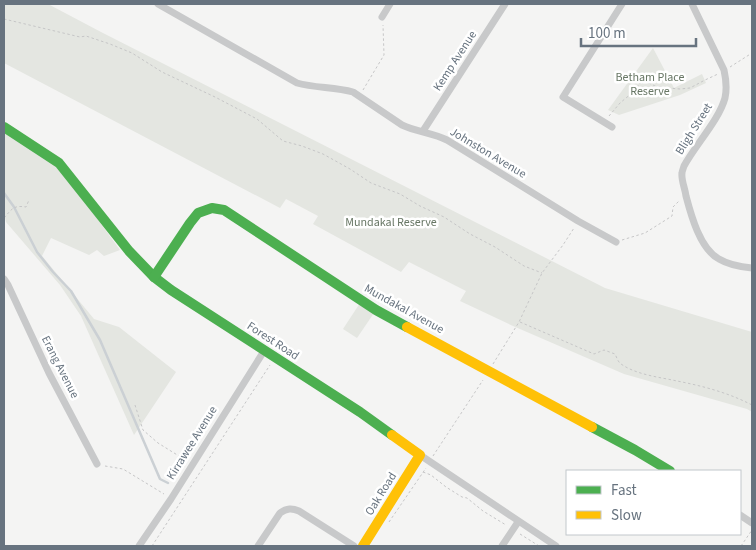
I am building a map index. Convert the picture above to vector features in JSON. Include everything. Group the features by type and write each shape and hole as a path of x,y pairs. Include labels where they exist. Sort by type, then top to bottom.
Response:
{"street":[{"name":"Johnston Avenue","path":"158,4 297,83 307,86 346,90 360,96 410,128 437,135 447,140 578,221 616,242"},
{"path":"382,17 390,4"},
{"name":"Kemp Avenue","path":"423,131 505,4"},
{"path":"612,127 562,97 622,4"},
{"name":"Bligh Street","path":"692,4 724,70 726,88 722,106 688,159 682,173 682,180 699,235 711,253 718,259 731,264 752,268"},
{"name":"Forest Road","path":"4,127 59,163 129,251 154,277 171,290 360,412 430,462 556,546"},
{"name":"Mundakal Avenue","path":"154,277 198,212 212,208 224,210 376,310 489,370 668,470"},
{"name":"Erang Avenue","path":"4,279 49,373 97,464"},
{"name":"Kirrawee Avenue","path":"139,546 171,499 264,351"},
{"name":"Oak Road","path":"363,546 420,455"},
{"path":"258,546 280,513 291,508 299,510 354,546"},
{"path":"741,516 752,523"},
{"path":"502,546 518,522"}],"path":[{"path":"360,96 384,55 382,17"},
{"path":"4,19 80,37 86,36 132,52 162,72 257,119 282,141 323,154 371,183 400,194 444,217 524,266 542,273"},
{"path":"604,122 641,82 645,81 655,86 668,88 690,88 752,54"},
{"path":"4,218 14,207 26,207 29,200"},
{"path":"616,242 645,233 672,216 676,203"},
{"path":"390,522 519,322 542,273 578,221"},
{"path":"519,322 594,354 604,350 615,354 620,363 643,374 722,392 752,405"},
{"path":"152,546 275,358"},
{"path":"135,405 143,430 192,464"},
{"path":"97,464 123,469 171,499"},
{"path":"423,472 431,475 462,497 467,498 538,546"},
{"path":"741,546 752,530"}],"green space":[{"name":"Mundakal Reserve","path":"4,4 48,4 605,288 752,332 752,412 624,374 513,326 460,301 466,291 409,262 401,272 313,224 318,216 286,199 280,208 4,63"},
{"name":"Betham Place Reserve","path":"653,48 674,88 702,74 706,83 680,95 619,115 608,110"},
{"path":"4,129 58,165 120,250 104,256 97,250 89,255 51,238 42,256 94,319 119,327 176,372 134,435 81,316 60,285 6,222 4,213"},
{"path":"362,300 376,310 357,338 343,329"}],"waterway":[{"path":"4,193 14,207 37,252 71,291 100,340 160,479 168,483"}],"traffic: fast":[{"path":"4,127 59,163 129,251 154,277 392,435"},
{"path":"154,277 198,213 212,208 224,210 376,310 407,327"},
{"path":"592,427 668,470"}],"traffic: slow":[{"path":"407,327 592,427"},
{"path":"363,546 420,455 392,435"}]}
